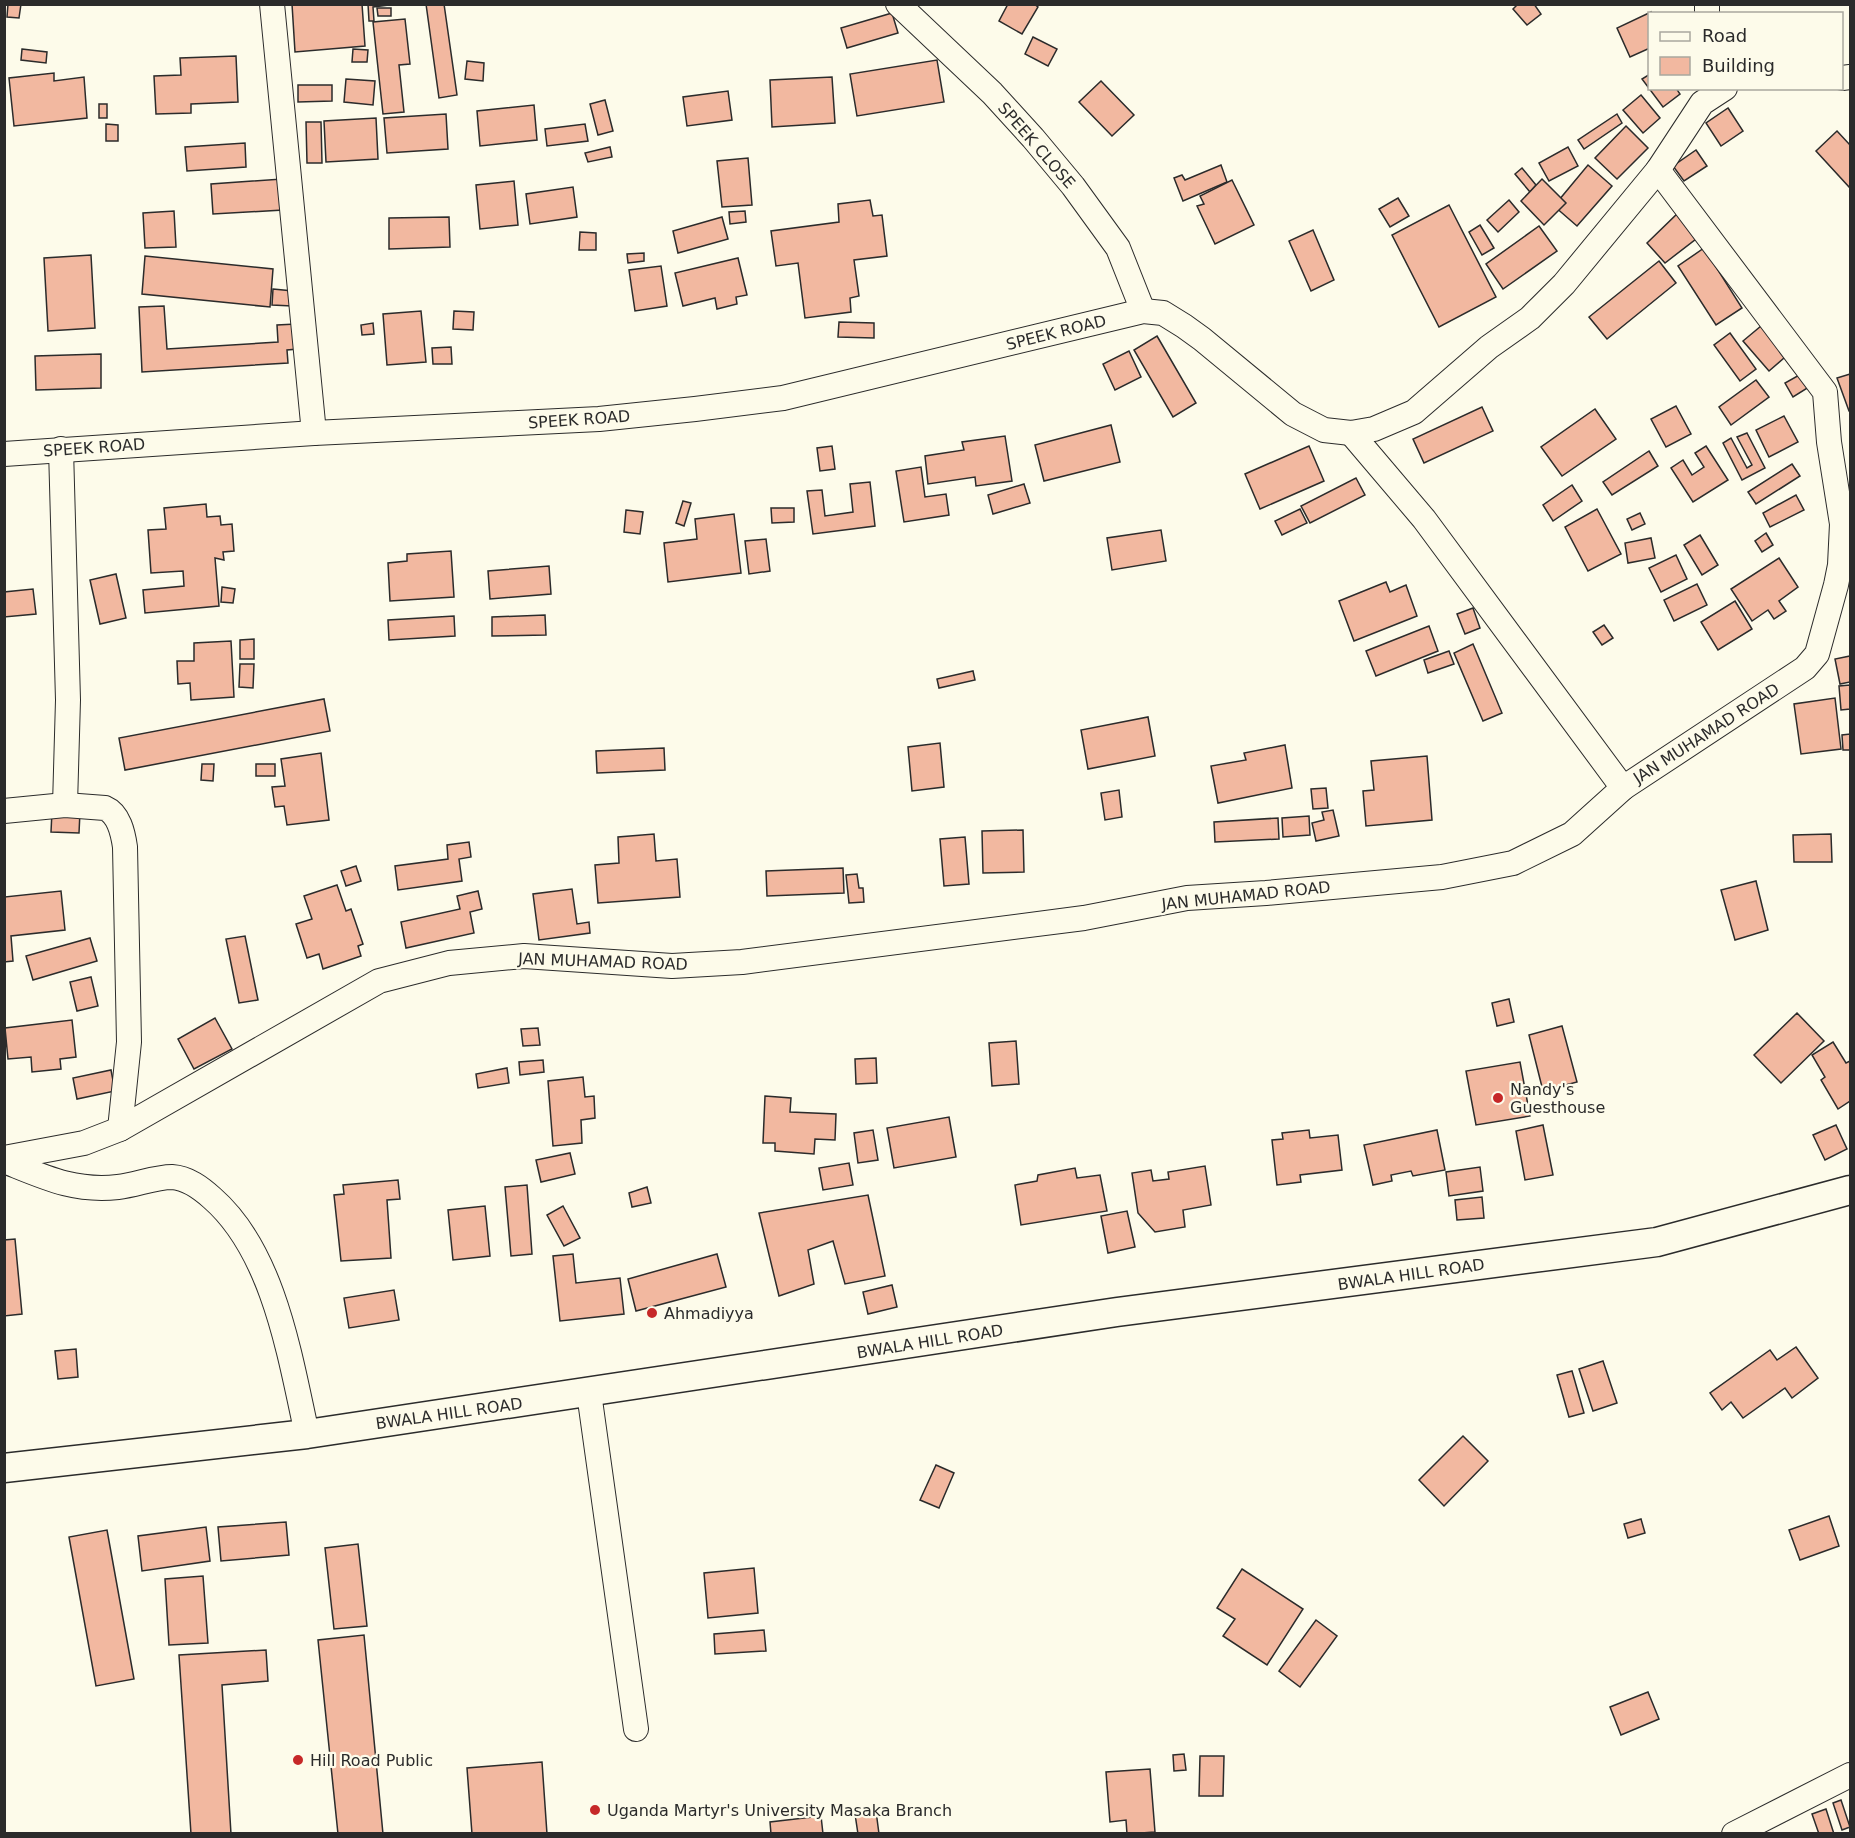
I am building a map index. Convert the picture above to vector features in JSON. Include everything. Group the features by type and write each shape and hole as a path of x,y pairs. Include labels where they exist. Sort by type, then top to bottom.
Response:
{"street":[{"path":"272,4 314,432"},
{"name":"SPEEK CLOSE","path":"898,4 992,93 1034,138 1073,186 1118,248 1143,311"},
{"path":"1143,311 1162,313 1184,326 1293,414 1309,424 1324,430 1351,433 1374,429 1414,412 1489,347 1530,318 1564,284 1658,170 1703,96 1720,90"},
{"name":"JAN MUHAMAD ROAD","path":"4,1160 84,1143 120,1129 379,981 449,963 524,956 672,966 742,962 1084,918 1187,898 1442,877 1513,863 1572,834 1623,788 1805,668 1817,654 1836,585 1842,524 1829,442 1825,392 1658,170"},
{"name":"SPEEK ROAD","path":"4,454 314,432 599,419 783,398 1143,311"},
{"path":"1351,433 1424,519 1623,788"},
{"path":"61,449 68,700 65,805"},
{"path":"4,811 65,805 105,808 111,810 119,823 124,839 129,1041 120,1129"},
{"path":"4,1160 59,1183 81,1186 101,1188 172,1177 185,1180 202,1189 224,1207 255,1251 285,1331 307,1434"},
{"name":"BWALA HILL ROAD","path":"4,1468 307,1434 1117,1312 1658,1242 1851,1190"},
{"path":"589,1393 636,1730"},
{"path":"1734,1833 1851,1775"}],"building":[{"path":"8,4 21,4 19,18 7,17"},
{"path":"292,4 362,4 365,46 295,52"},
{"path":"368,4 397,4 373,7 374,21 369,21"},
{"path":"426,4 444,4 457,95 439,98"},
{"path":"1008,4 1034,4 1038,7 1022,34 999,21"},
{"path":"1518,4 1534,4 1541,14 1527,25 1513,9"},
{"path":"377,8 391,8 391,16 378,16"},
{"path":"892,13 898,33 847,48 841,28"},
{"path":"1648,13 1648,49 1630,57 1617,28"},
{"path":"405,19 410,64 399,65 404,112 383,114 373,22"},
{"path":"1033,37 1057,49 1048,66 1025,54"},
{"path":"22,49 47,52 46,63 21,60"},
{"path":"353,49 368,50 367,62 352,62"},
{"path":"236,56 238,102 191,104 191,113 156,114 154,76 181,75 180,58"},
{"path":"937,60 944,102 857,116 850,74"},
{"path":"467,61 484,63 483,81 465,79"},
{"path":"54,73 54,81 84,77 87,118 14,126 9,78"},
{"path":"1648,75 1648,87 1642,79"},
{"path":"832,77 835,123 772,127 770,80"},
{"path":"346,79 375,81 373,105 344,102"},
{"path":"1101,81 1134,115 1112,136 1079,102"},
{"path":"298,85 332,85 332,101 298,102"},
{"path":"1650,90 1677,90 1680,94 1663,107"},
{"path":"728,91 732,120 687,126 683,97"},
{"path":"1641,95 1660,118 1643,133 1623,110"},
{"path":"605,100 613,131 598,135 590,104"},
{"path":"99,104 107,104 107,118 99,118"},
{"path":"534,105 537,140 480,146 477,111"},
{"path":"1728,108 1743,131 1721,146 1706,123"},
{"path":"446,114 448,149 387,153 384,118"},
{"path":"1617,114 1622,123 1584,149 1578,140"},
{"path":"376,118 378,159 326,162 324,121"},
{"path":"306,122 321,122 322,163 307,163"},
{"path":"106,124 118,125 118,141 106,141"},
{"path":"585,124 588,141 547,146 545,129"},
{"path":"1626,126 1648,148 1617,179 1595,158"},
{"path":"1837,131 1850,145 1850,188 1816,151"},
{"path":"245,143 246,167 187,171 185,147"},
{"path":"610,147 612,157 588,162 585,153"},
{"path":"1568,147 1578,166 1549,181 1539,163"},
{"path":"1696,150 1707,166 1684,181 1673,166"},
{"path":"748,158 752,205 722,207 717,161"},
{"path":"1221,165 1227,182 1183,201 1174,178 1182,175 1185,180"},
{"path":"1588,165 1612,186 1577,226 1554,206"},
{"path":"1522,168 1536,185 1530,192 1515,174"},
{"path":"282,179 283,210 213,214 211,184"},
{"path":"1542,179 1566,203 1544,225 1521,201"},
{"path":"1232,180 1254,225 1215,244 1197,206 1204,204 1200,196"},
{"path":"514,181 518,225 480,229 476,185"},
{"path":"573,187 577,217 530,224 526,194"},
{"path":"1398,198 1409,216 1390,227 1379,209"},
{"path":"870,200 873,216 882,215 887,256 854,260 859,296 850,298 851,312 805,318 798,263 776,266 771,231 839,222 838,204"},
{"path":"1509,200 1519,212 1498,232 1487,220"},
{"path":"1449,205 1496,297 1439,327 1392,235"},
{"path":"174,211 176,247 145,248 143,213"},
{"path":"745,211 746,222 730,224 729,212"},
{"path":"1678,213 1696,239 1665,263 1647,243"},
{"path":"449,217 450,247 389,249 389,218"},
{"path":"722,217 728,239 678,253 673,231"},
{"path":"1480,225 1494,248 1482,255 1469,232"},
{"path":"1539,226 1557,251 1503,289 1486,264"},
{"path":"1313,230 1334,280 1311,291 1289,241"},
{"path":"580,232 596,233 596,250 579,250"},
{"path":"1704,248 1742,308 1716,325 1678,266"},
{"path":"644,253 644,261 628,263 627,254"},
{"path":"91,255 95,328 48,331 44,258"},
{"path":"145,256 273,269 270,307 142,294"},
{"path":"738,258 747,295 736,297 737,304 717,309 715,298 683,306 675,273"},
{"path":"1659,261 1676,283 1607,339 1589,317"},
{"path":"661,266 667,306 635,311 629,270"},
{"path":"273,289 293,291 292,306 272,305"},
{"path":"164,306 167,349 278,342 277,325 296,324 298,349 287,350 288,363 142,372 139,307"},
{"path":"421,311 426,362 387,365 383,314"},
{"path":"454,311 474,312 473,330 453,329"},
{"path":"1767,321 1792,351 1769,371 1743,341"},
{"path":"839,322 874,323 874,338 838,337"},
{"path":"373,323 374,334 362,335 361,325"},
{"path":"1730,333 1756,369 1740,381 1714,345"},
{"path":"1157,336 1196,403 1173,417 1134,350"},
{"path":"451,347 452,364 433,364 432,348"},
{"path":"1129,351 1141,377 1115,390 1103,364"},
{"path":"101,354 101,388 36,390 35,356"},
{"path":"1801,374 1809,387 1793,397 1785,383"},
{"path":"1850,374 1850,411 1849,411 1837,378"},
{"path":"1756,380 1769,397 1731,425 1719,407"},
{"path":"1676,406 1691,434 1666,447 1651,419"},
{"path":"1482,407 1493,431 1424,463 1413,439"},
{"path":"1595,409 1616,439 1562,476 1541,447"},
{"path":"1784,416 1798,442 1769,457 1756,430"},
{"path":"1111,425 1120,462 1044,481 1035,445"},
{"path":"1747,433 1765,468 1742,480 1723,443 1731,438 1747,468 1752,465 1737,437"},
{"path":"1005,436 1012,481 976,486 975,477 928,484 925,456 964,450 962,442"},
{"path":"832,446 835,469 820,471 817,448"},
{"path":"1309,446 1324,481 1260,509 1245,474"},
{"path":"1706,446 1728,480 1693,502 1671,468 1683,460 1692,475 1704,467 1695,453"},
{"path":"1649,451 1658,466 1612,495 1603,482"},
{"path":"1792,464 1800,476 1756,504 1748,492"},
{"path":"921,467 925,497 946,494 949,515 904,522 896,471"},
{"path":"1356,478 1365,495 1310,523 1301,506"},
{"path":"870,482 875,526 813,534 807,491 822,490 825,516 853,512 850,484"},
{"path":"1024,484 1030,503 993,514 988,495"},
{"path":"1572,485 1582,501 1553,521 1543,505"},
{"path":"1796,495 1804,510 1770,527 1763,513"},
{"path":"683,501 691,503 684,526 676,523"},
{"path":"206,504 207,517 220,516 221,525 232,524 234,551 223,552 224,560 215,558 219,606 145,613 143,590 184,586 183,571 151,573 148,530 166,529 164,508"},
{"path":"771,508 794,508 794,522 772,523"},
{"path":"1300,509 1307,523 1282,535 1275,521"},
{"path":"1597,509 1621,554 1588,571 1565,527"},
{"path":"626,510 643,512 640,534 624,532"},
{"path":"1640,513 1645,524 1632,530 1627,519"},
{"path":"734,514 741,573 668,582 664,543 697,539 695,519"},
{"path":"1161,530 1166,561 1112,570 1107,538"},
{"path":"1766,533 1773,545 1762,552 1755,541"},
{"path":"1700,535 1718,565 1702,575 1684,545"},
{"path":"1651,538 1655,558 1628,563 1625,543"},
{"path":"766,539 770,571 749,574 745,541"},
{"path":"451,551 454,597 390,601 388,563 407,561 407,554"},
{"path":"1676,555 1687,579 1661,592 1649,568"},
{"path":"1779,558 1798,587 1779,601 1786,611 1774,619 1768,610 1752,621 1731,589"},
{"path":"549,566 551,594 490,599 488,571"},
{"path":"116,574 126,618 100,624 90,580"},
{"path":"1386,582 1390,592 1406,585 1417,616 1354,641 1339,601"},
{"path":"1697,584 1707,605 1674,621 1664,600"},
{"path":"222,587 235,589 233,603 221,602"},
{"path":"33,589 36,614 4,617 4,592"},
{"path":"1735,601 1752,629 1718,650 1701,622"},
{"path":"1473,608 1480,628 1465,634 1457,614"},
{"path":"545,615 546,635 492,636 492,617"},
{"path":"454,616 455,636 389,640 388,620"},
{"path":"1604,625 1613,638 1602,645 1593,632"},
{"path":"1429,626 1438,651 1376,676 1366,651"},
{"path":"254,639 254,659 240,659 240,640"},
{"path":"231,641 234,697 191,700 190,683 178,684 177,661 194,661 194,643"},
{"path":"1473,644 1502,713 1483,721 1454,653"},
{"path":"1449,651 1454,664 1428,673 1424,660"},
{"path":"1850,656 1850,682 1840,684 1835,659"},
{"path":"240,664 254,664 253,688 239,687"},
{"path":"973,671 975,680 939,688 937,679"},
{"path":"1850,685 1850,709 1841,710 1839,686"},
{"path":"1835,698 1841,749 1801,754 1794,704"},
{"path":"324,699 330,731 125,770 119,738"},
{"path":"1148,717 1155,756 1088,769 1081,730"},
{"path":"1850,734 1850,750 1843,750 1842,735"},
{"path":"940,743 944,787 912,791 908,747"},
{"path":"1285,745 1292,788 1218,803 1211,766 1246,760 1244,753"},
{"path":"664,748 665,770 597,773 596,751"},
{"path":"321,753 329,820 287,825 284,806 275,807 272,787 285,786 281,759"},
{"path":"1427,756 1432,820 1366,826 1363,791 1374,790 1371,761"},
{"path":"202,764 214,764 213,781 201,780"},
{"path":"256,764 275,764 275,776 256,776"},
{"path":"1326,788 1328,808 1313,809 1311,789"},
{"path":"1119,790 1122,817 1105,820 1101,793"},
{"path":"1333,810 1339,836 1316,841 1312,823 1324,820 1322,812"},
{"path":"52,811 80,812 79,833 51,832"},
{"path":"1309,816 1310,835 1283,837 1282,818"},
{"path":"1278,818 1279,839 1215,842 1214,822"},
{"path":"1023,830 1024,872 983,873 982,831"},
{"path":"654,834 656,861 677,859 680,897 598,903 595,865 619,863 618,837"},
{"path":"1831,834 1832,862 1794,862 1793,835"},
{"path":"965,837 969,884 944,886 940,839"},
{"path":"469,842 471,857 459,859 462,881 398,890 395,866 448,859 447,845"},
{"path":"356,866 361,881 346,886 341,871"},
{"path":"843,868 844,893 767,896 766,871"},
{"path":"857,874 859,888 863,888 864,902 849,903 846,875"},
{"path":"1756,881 1768,930 1735,940 1721,890"},
{"path":"337,885 346,911 351,909 363,944 358,946 361,956 323,969 319,954 307,958 296,924 312,919 304,896"},
{"path":"4,889 5,897 61,891 65,930 11,936 13,961 4,962"},
{"path":"572,889 577,924 589,922 590,933 539,940 533,894"},
{"path":"478,891 482,909 470,912 474,933 406,948 401,922 460,909 457,896"},
{"path":"245,936 258,1000 239,1003 226,939"},
{"path":"90,938 97,961 33,980 26,956"},
{"path":"91,977 98,1006 77,1011 70,982"},
{"path":"1509,999 1514,1022 1497,1026 1492,1003"},
{"path":"1797,1013 1824,1041 1781,1083 1754,1055"},
{"path":"215,1018 232,1049 194,1069 178,1039"},
{"path":"72,1020 76,1057 60,1059 61,1069 32,1072 31,1057 8,1059 5,1028"},
{"path":"1562,1026 1577,1082 1543,1091 1529,1035"},
{"path":"538,1028 540,1045 523,1046 521,1029"},
{"path":"1016,1041 1019,1084 992,1086 989,1043"},
{"path":"1833,1042 1846,1063 1850,1061 1850,1101 1838,1109 1821,1080 1825,1077 1812,1055"},
{"path":"876,1058 877,1083 856,1084 855,1059"},
{"path":"543,1060 544,1072 520,1075 519,1062"},
{"path":"1520,1062 1530,1116 1476,1125 1466,1071"},
{"path":"507,1068 509,1083 478,1088 476,1074"},
{"path":"111,1070 115,1091 77,1099 73,1078"},
{"path":"583,1077 585,1097 594,1096 595,1118 581,1120 582,1143 553,1146 548,1081"},
{"path":"765,1096 791,1098 790,1112 836,1114 835,1140 815,1139 814,1154 775,1151 775,1143 763,1143"},
{"path":"949,1117 956,1157 894,1168 887,1128"},
{"path":"1543,1125 1553,1175 1525,1180 1516,1131"},
{"path":"1836,1125 1847,1149 1825,1160 1813,1135"},
{"path":"873,1130 878,1160 858,1163 854,1133"},
{"path":"1309,1130 1310,1138 1338,1135 1342,1170 1300,1175 1301,1182 1277,1185 1272,1140 1283,1139 1282,1133"},
{"path":"1437,1130 1445,1170 1413,1176 1411,1171 1391,1175 1392,1181 1373,1185 1364,1145"},
{"path":"570,1153 575,1174 541,1182 536,1160"},
{"path":"849,1163 853,1185 823,1190 819,1168"},
{"path":"1205,1166 1211,1205 1183,1210 1185,1227 1155,1232 1138,1213 1132,1173 1151,1170 1153,1181 1169,1179 1168,1172"},
{"path":"1480,1167 1483,1191 1449,1196 1446,1172"},
{"path":"1075,1168 1077,1178 1100,1175 1107,1211 1021,1225 1015,1185 1037,1181 1038,1175"},
{"path":"398,1180 400,1199 387,1200 391,1258 341,1261 334,1195 344,1194 343,1185"},
{"path":"527,1185 532,1254 511,1256 505,1187"},
{"path":"647,1187 651,1203 632,1207 629,1193"},
{"path":"868,1195 885,1276 845,1284 833,1241 808,1250 814,1284 779,1296 759,1213"},
{"path":"1482,1197 1484,1218 1457,1220 1455,1200"},
{"path":"485,1206 490,1256 453,1260 448,1210"},
{"path":"563,1206 580,1238 564,1246 547,1215"},
{"path":"1127,1211 1135,1247 1108,1253 1101,1216"},
{"path":"15,1239 22,1314 4,1316 4,1240"},
{"path":"573,1254 576,1283 620,1278 624,1314 560,1321 553,1256"},
{"path":"717,1254 726,1287 636,1311 628,1279"},
{"path":"892,1285 897,1307 868,1314 863,1292"},
{"path":"394,1290 399,1320 349,1328 344,1298"},
{"path":"1796,1347 1818,1378 1792,1398 1785,1388 1743,1418 1731,1402 1722,1410 1710,1393 1770,1350 1777,1360"},
{"path":"76,1349 78,1377 58,1379 55,1351"},
{"path":"1603,1361 1617,1403 1593,1411 1579,1369"},
{"path":"1572,1371 1584,1413 1569,1417 1557,1375"},
{"path":"1463,1436 1488,1461 1444,1506 1419,1480"},
{"path":"936,1465 954,1473 939,1508 920,1500"},
{"path":"1829,1516 1839,1546 1800,1560 1789,1530"},
{"path":"1641,1519 1645,1533 1628,1538 1624,1524"},
{"path":"286,1522 289,1555 221,1561 218,1527"},
{"path":"206,1527 210,1561 142,1571 138,1536"},
{"path":"107,1530 134,1679 96,1686 69,1537"},
{"path":"358,1544 367,1626 334,1629 325,1548"},
{"path":"754,1568 758,1613 708,1618 704,1573"},
{"path":"1242,1569 1303,1609 1267,1665 1223,1636 1235,1619 1217,1608"},
{"path":"203,1576 208,1643 169,1645 165,1579"},
{"path":"1316,1620 1337,1636 1300,1687 1279,1671"},
{"path":"764,1630 766,1651 715,1654 714,1634"},
{"path":"364,1635 383,1834 338,1834 318,1640"},
{"path":"266,1650 268,1681 222,1685 231,1834 191,1834 179,1655"},
{"path":"1648,1692 1659,1719 1621,1735 1610,1707"},
{"path":"1184,1754 1186,1770 1174,1771 1173,1755"},
{"path":"1200,1756 1224,1756 1223,1796 1199,1796"},
{"path":"542,1762 547,1834 472,1834 467,1768"},
{"path":"1150,1769 1155,1832 1127,1834 1126,1820 1110,1822 1106,1772"},
{"path":"1841,1800 1850,1827 1842,1830 1833,1803"},
{"path":"1826,1809 1834,1834 1819,1834 1812,1814"},
{"path":"876,1811 879,1834 858,1834 855,1814"},
{"path":"821,1816 823,1834 771,1834 770,1822"}],"place":[{"name":"Nandy's Guesthouse","path":"1498,1098"},
{"name":"Ahmadiyya","path":"652,1313"},
{"name":"Hill Road Public","path":"298,1760"},
{"name":"Uganda Martyr's University Masaka Branch","path":"595,1810"}]}
